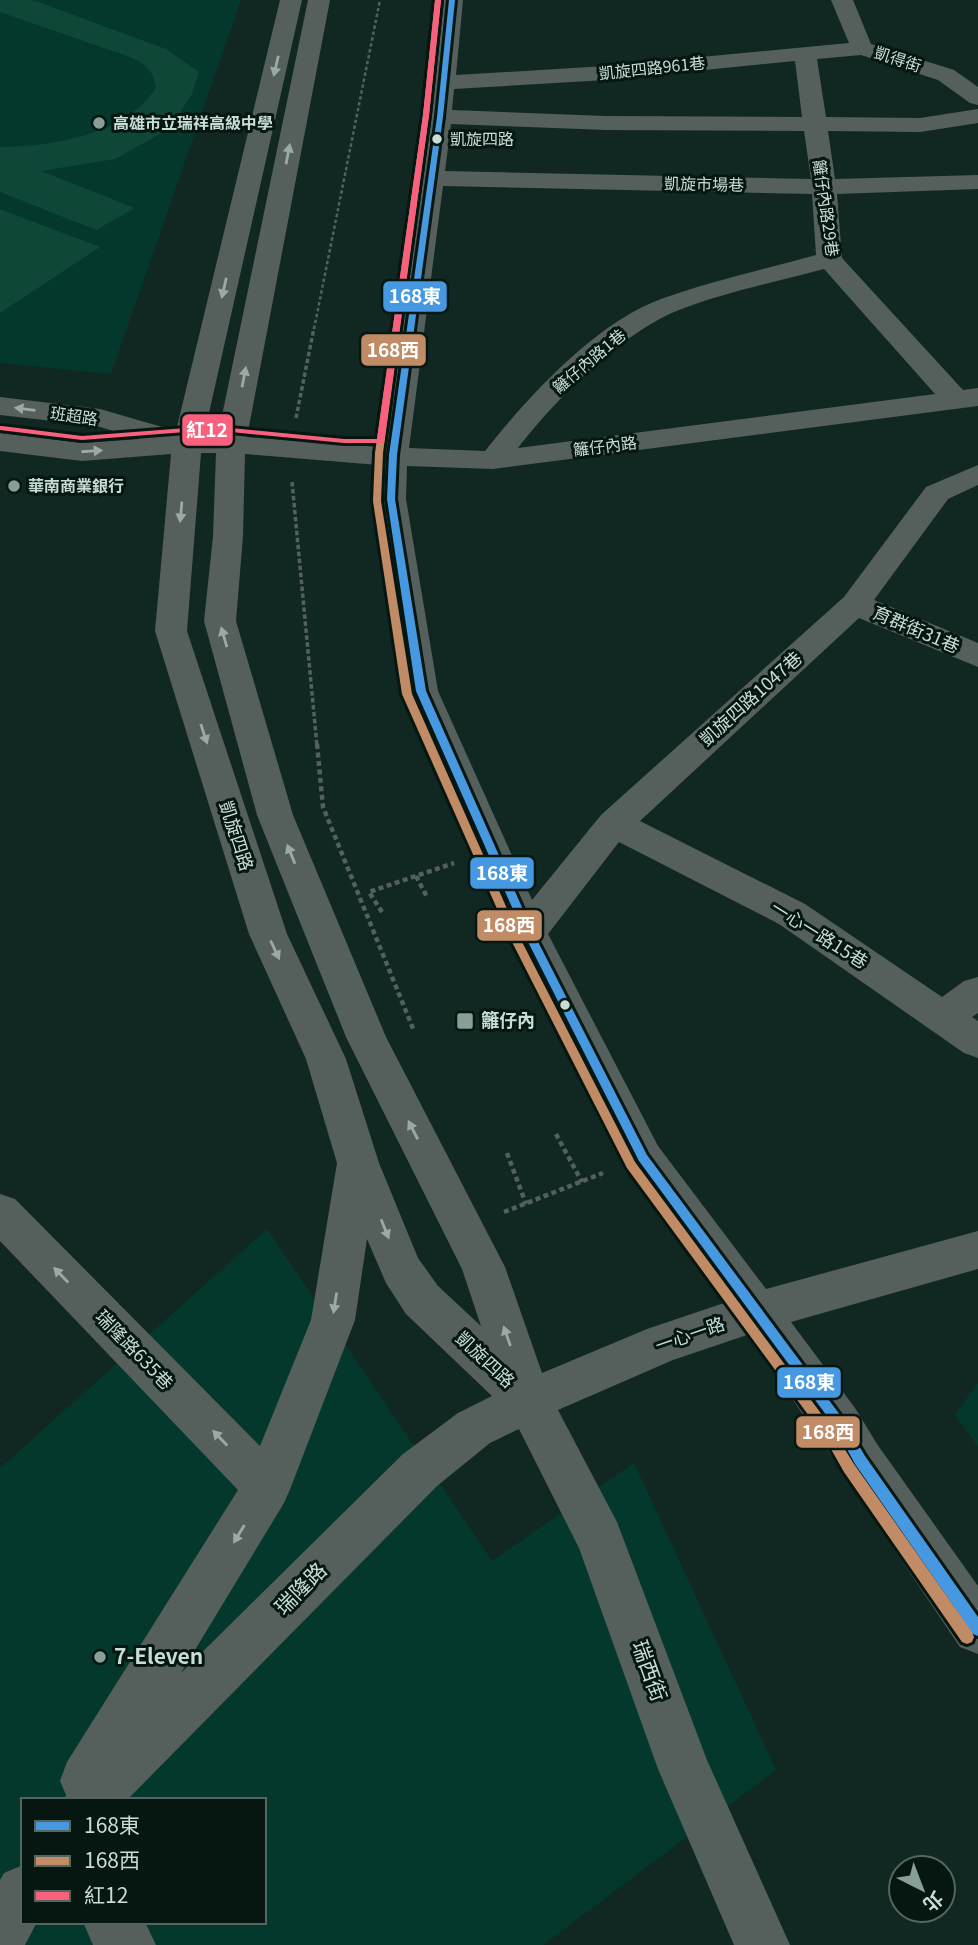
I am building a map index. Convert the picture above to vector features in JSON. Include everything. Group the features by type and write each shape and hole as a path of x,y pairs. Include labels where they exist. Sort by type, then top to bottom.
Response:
{"street":[{"name":"凱旋四路","path":"291,0 187,444 170,631 268,934 326,1059 358,1163 401,1269 422,1300 529,1401"},
{"name":"凱旋四路","path":"319,0 231,444 228,536 220,621 275,815 366,1037 483,1267 529,1401"},
{"path":"452,0 440,117 393,455 391,499 421,691 528,932 643,1158 839,1423 860,1460 978,1629"},
{"name":"凱得街","path":"842,0 862,48 946,75 978,98"},
{"name":"凱旋四路961巷","path":"442,83 607,73 862,48"},
{"name":"籬仔內路29巷","path":"805,52 824,187 830,259 967,399"},
{"path":"605,153 607,73"},
{"name":"凱旋市場巷","path":"430,178 813,123 920,125 978,116"},
{"name":"凱旋市場巷","path":"440,117 605,153 824,187 978,183"},
{"name":"籬仔內路1巷","path":"494,460 535,407 618,333 669,305 830,259"},
{"name":"籬仔內路","path":"231,444 343,455 494,460 967,399"},
{"name":"班超路","path":"0,406 100,418 187,444"},
{"name":"班超路","path":"0,442 82,452 187,444 231,444"},
{"name":"凱旋四路1047巷","path":"528,932 614,824 855,604 937,493 978,474"},
{"name":"育群街31巷","path":"855,604 978,656"},
{"name":"一心一路15巷","path":"614,824 792,914 978,1042"},
{"path":"944,1017 978,992"},
{"path":"75,1798 267,1487 333,1320 358,1163"},
{"name":"瑞隆路635巷","path":"0,1212 267,1487"},
{"name":"一心一路","path":"529,1401 663,1343 756,1312 978,1250"},
{"name":"瑞隆路","path":"92,1798 420,1470 466,1433 529,1401"},
{"name":"瑞西街","path":"529,1401 600,1539 684,1769 762,1945"},
{"path":"0,1893 21,1871"},
{"path":"0,1937 21,1896"},
{"path":"112,1924 128,1945"}],"path":[{"path":"380,0 290,451 323,807 418,1041"},
{"path":"382,912 369,892 492,850"},
{"path":"416,876 428,897"},
{"path":"555,1134 582,1182"},
{"path":"507,1153 526,1203"},
{"path":"491,1217 643,1158"}],"shaded area":[{"name":"高雄市立瑞祥高級中學","path":"0,0 241,0 111,374 0,363"},
{"path":"0,0 31,0 41,3 166,49 199,72 192,94 169,129 115,159 41,171 135,208 96,230 0,192 0,147 64,140 107,127 127,117 143,104 156,88 153,76 143,64 133,59 0,12"},
{"path":"0,209 100,247 0,313"},
{"path":"267,1229 492,1561 634,1463 776,1770 543,1945 0,1945 0,1468"},
{"path":"978,1383 978,1446 955,1415"}],"transit line":[{"name":"168西","path":"438,0 426,115 379,453 377,501 407,694 515,938 631,1165 827,1431 849,1468 967,1637"},
{"name":"紅12","path":"2,428 82,438 186,430 231,430 344,441 381,441 426,115 438,0"},
{"name":"168東","path":"452,0 440,117 393,455 391,499 421,691 528,932 643,1158 839,1423 860,1460 978,1629"}],"place":[{"name":"高雄市立瑞祥高級中學","path":"99,123"},
{"name":"凱旋四路","path":"437,139"},
{"name":"華南商業銀行","path":"14,486"},
{"name":"籬仔內","path":"465,1021"},
{"name":"7-Eleven","path":"100,1657"}]}
